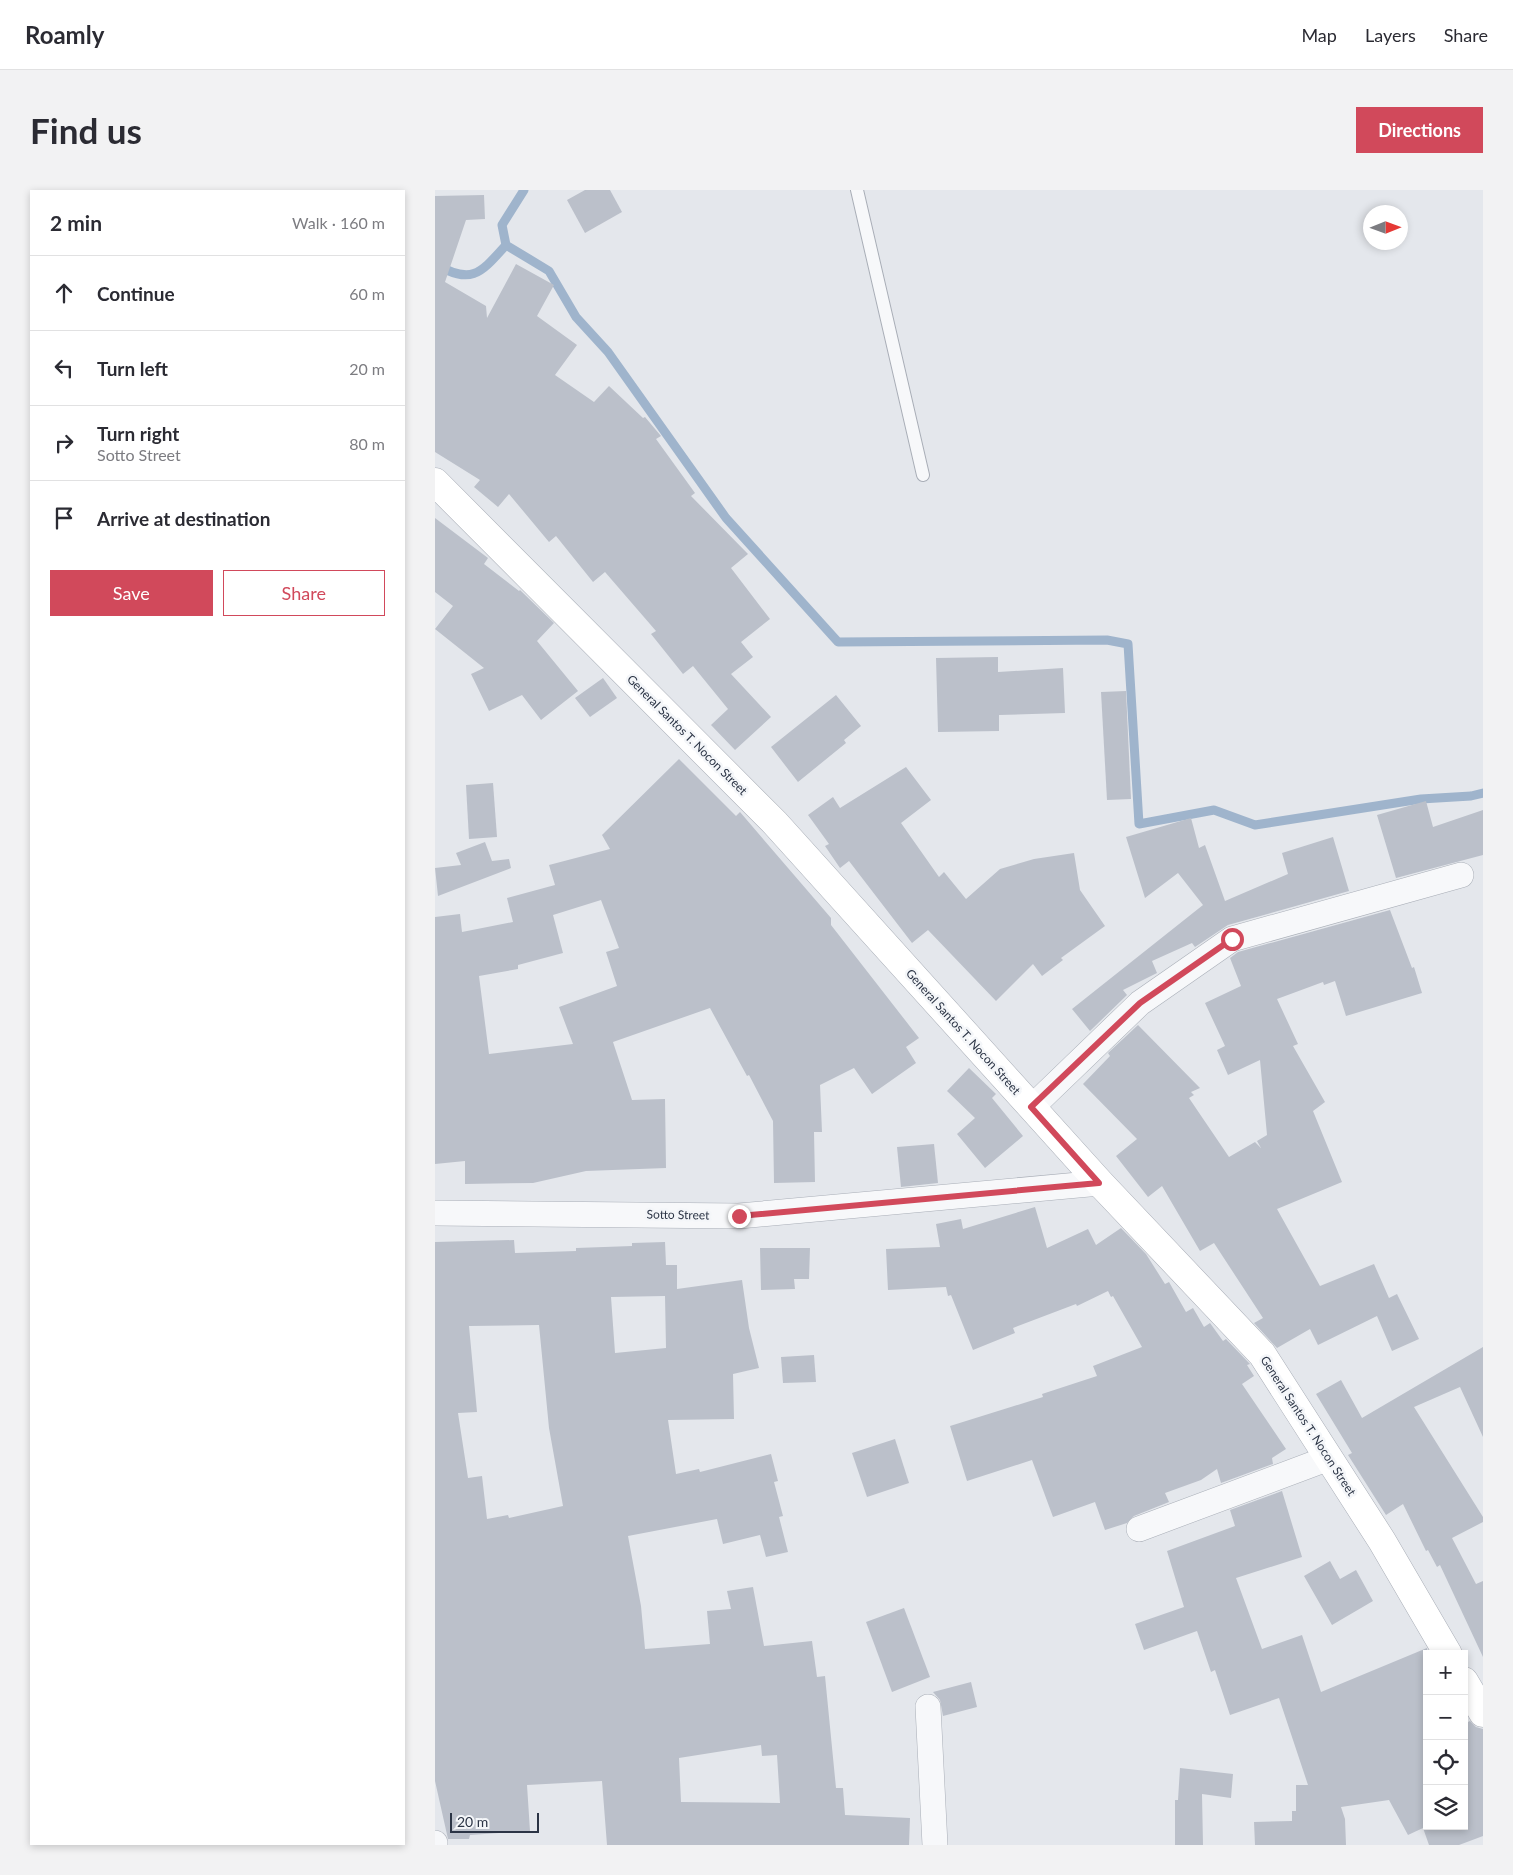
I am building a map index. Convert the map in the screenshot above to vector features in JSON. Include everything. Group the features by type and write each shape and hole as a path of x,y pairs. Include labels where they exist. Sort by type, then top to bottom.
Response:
{"main road":[{"name":"General Santos T. Nocon Street","path":"435,482 775,823 1099,1183 1262,1354 1382,1541 1446,1650"},
{"path":"1468,1688 1483,1713"}],"street":[{"path":"1031,1107 1140,1003 1232,939 1461,875"},
{"name":"Sotto Street","path":"435,1213 739,1216 1099,1183"},
{"path":"1139,1529 1329,1458"},
{"path":"928,1707 935,1845"}],"lane":[{"path":"857,190 923,475"}],"building":[{"path":"585,190 610,190 622,212 585,233 567,200"},
{"path":"484,195 485,219 466,220 445,282 486,306 487,318 516,264 554,285 537,316 577,345 555,375 594,402 609,386 643,418 645,417 661,436 656,439 695,493 691,496 748,554 731,568 770,619 741,642 753,657 731,674 771,717 735,750 711,725 728,709 693,666 683,674 651,634 656,631 605,572 593,582 556,536 549,542 509,494 498,507 474,487 480,480 435,452 435,196"},
{"path":"435,518 488,558 484,564 520,590 554,623 537,641 578,691 541,720 522,695 489,711 471,674 484,668 435,629 453,606 435,592"},
{"path":"998,657 998,672 1063,668 1065,713 999,715 999,731 938,732 936,658"},
{"path":"603,678 617,698 590,717 575,698"},
{"path":"1126,691 1131,799 1107,800 1101,692"},
{"path":"836,695 861,726 844,740 846,743 798,782 771,747"},
{"path":"679,759 736,816 740,812 831,918 831,925 919,1038 906,1047 916,1063 872,1094 854,1068 820,1085 822,1132 814,1132 815,1182 774,1183 773,1121 710,1008 613,1042 632,1100 665,1099 666,1168 586,1171 533,1183 465,1184 465,1161 435,1164 435,917 460,914 462,932 513,922 507,898 555,885 549,865 610,849 602,835","holes":["601,900 619,948 606,952 617,986 559,1007 573,1044 489,1054 479,976 518,969 518,965 563,953 553,915"]},
{"path":"906,767 931,800 901,823 939,877 944,872 966,899 1000,869 1034,859 1074,853 1080,890 1105,926 1061,958 1063,960 1042,976 1033,964 996,1001 928,930 912,943 849,861 840,868 825,846 829,844 808,815 833,797 840,808"},
{"path":"493,783 497,837 469,839 466,785"},
{"path":"1426,801 1433,827 1483,810 1483,855 1396,878 1377,815"},
{"path":"1191,818 1199,848 1205,845 1225,901 1288,874 1282,853 1333,837 1349,891 1228,925 1195,947 1192,943 1152,961 1157,973 1123,990 1127,995 1090,1031 1072,1009 1203,905 1178,873 1145,898 1126,837"},
{"path":"485,842 492,861 509,859 511,868 438,896 435,868 461,865 456,853"},
{"path":"1390,910 1412,968 1414,967 1422,993 1346,1016 1335,981 1324,985 1323,982 1277,999 1298,1044 1293,1046 1325,1102 1313,1111 1342,1182 1277,1209 1320,1286 1374,1264 1389,1298 1397,1294 1419,1339 1392,1351 1377,1316 1318,1345 1310,1329 1277,1348 1254,1323 1263,1318 1214,1243 1200,1251 1162,1186 1148,1197 1116,1156 1137,1139 1083,1084 1110,1056 1108,1053 1138,1025 1200,1088 1191,1092 1194,1095 1189,1098 1229,1157 1255,1142 1261,1148 1257,1141 1267,1135 1260,1060 1228,1075 1217,1050 1225,1046 1205,1003 1241,986 1230,958 1238,952"},
{"path":"969,1068 996,1094 992,1098 1023,1136 985,1168 957,1134 975,1118 947,1091"},
{"path":"934,1144 938,1183 901,1187 897,1147"},
{"path":"1035,1207 1047,1248 1088,1229 1096,1245 1121,1228 1146,1254 1165,1284 1169,1282 1186,1312 1193,1308 1204,1327 1210,1323 1223,1341 1226,1339 1250,1364 1247,1365 1254,1376 1242,1384 1286,1449 1272,1458 1273,1464 1221,1483 1217,1469 1201,1480 1165,1493 1169,1502 1134,1516 1127,1523 1105,1530 1095,1502 1053,1517 1032,1460 967,1481 950,1426 1043,1397 1042,1394 1097,1376 1093,1366 1142,1347 1113,1296 1111,1297 1108,1291 1077,1306 1076,1304 1013,1328 1015,1333 973,1350 951,1295 948,1296 946,1287 888,1290 886,1249 940,1247 936,1224 961,1219 963,1229"},
{"path":"514,1240 515,1253 576,1251 576,1248 632,1246 632,1243 665,1242 666,1265 677,1265 677,1289 742,1280 749,1328 759,1368 733,1374 734,1419 668,1420 676,1474 699,1469 700,1472 771,1454 778,1481 774,1482 783,1516 779,1517 788,1552 766,1557 760,1535 723,1544 717,1519 628,1536 641,1606 645,1649 710,1644 707,1611 731,1609 727,1591 753,1587 764,1646 812,1641 817,1677 825,1676 836,1788 843,1788 845,1815 910,1818 909,1845 607,1845 602,1781 527,1785 530,1831 470,1835 469,1839 448,1839 435,1781 435,1242","holes":["665,1296 666,1348 615,1353 611,1297","539,1325 549,1428 563,1506 509,1518 508,1515 487,1519 482,1476 468,1478 458,1413 477,1412 469,1326","761,1745 762,1756 777,1755 780,1803 681,1802 679,1758"]},
{"path":"760,1248 810,1248 809,1279 794,1279 795,1289 761,1290"},
{"path":"1483,1347 1483,1437 1460,1387 1414,1407 1483,1517 1483,1522 1452,1538 1476,1584 1483,1581 1483,1657 1440,1565 1437,1567 1428,1550 1426,1551 1403,1504 1386,1515 1348,1455 1352,1453 1316,1394 1341,1380 1362,1418"},
{"path":"814,1355 816,1382 783,1383 781,1357"},
{"path":"895,1439 909,1483 867,1497 852,1453"},
{"path":"1282,1491 1302,1557 1236,1578 1262,1649 1302,1635 1321,1692 1427,1648 1427,1650 1423,1650 1423,1828 1408,1835 1389,1800 1341,1807 1345,1819 1346,1845 1255,1845 1254,1822 1292,1821 1292,1811 1296,1811 1296,1785 1308,1785 1279,1698 1230,1715 1215,1670 1211,1672 1197,1631 1144,1650 1135,1624 1184,1607 1167,1551 1235,1526 1230,1510"},
{"path":"1330,1561 1340,1579 1356,1570 1373,1601 1332,1625 1304,1576"},
{"path":"904,1608 930,1677 892,1692 866,1622"},
{"path":"971,1682 977,1707 943,1716 940,1700 933,1692"},
{"path":"1470,1721 1476,1727 1483,1729 1483,1836 1459,1845 1429,1845 1424,1830 1468,1830 1468,1722"},
{"path":"1180,1768 1233,1774 1231,1798 1202,1794 1203,1845 1175,1845 1175,1800 1178,1800"}],"waterway":[{"path":"524,190 502,225 506,245 549,271 576,317 608,352 726,518 838,642 1107,640 1128,644 1139,824 1214,810 1255,825 1421,799 1471,796 1483,793"},
{"path":"435,264 458,274 467,275 475,273 489,263 506,245"}],"route":[{"path":"739,1216 1099,1183 1031,1107 1140,1003 1232,939"}]}
